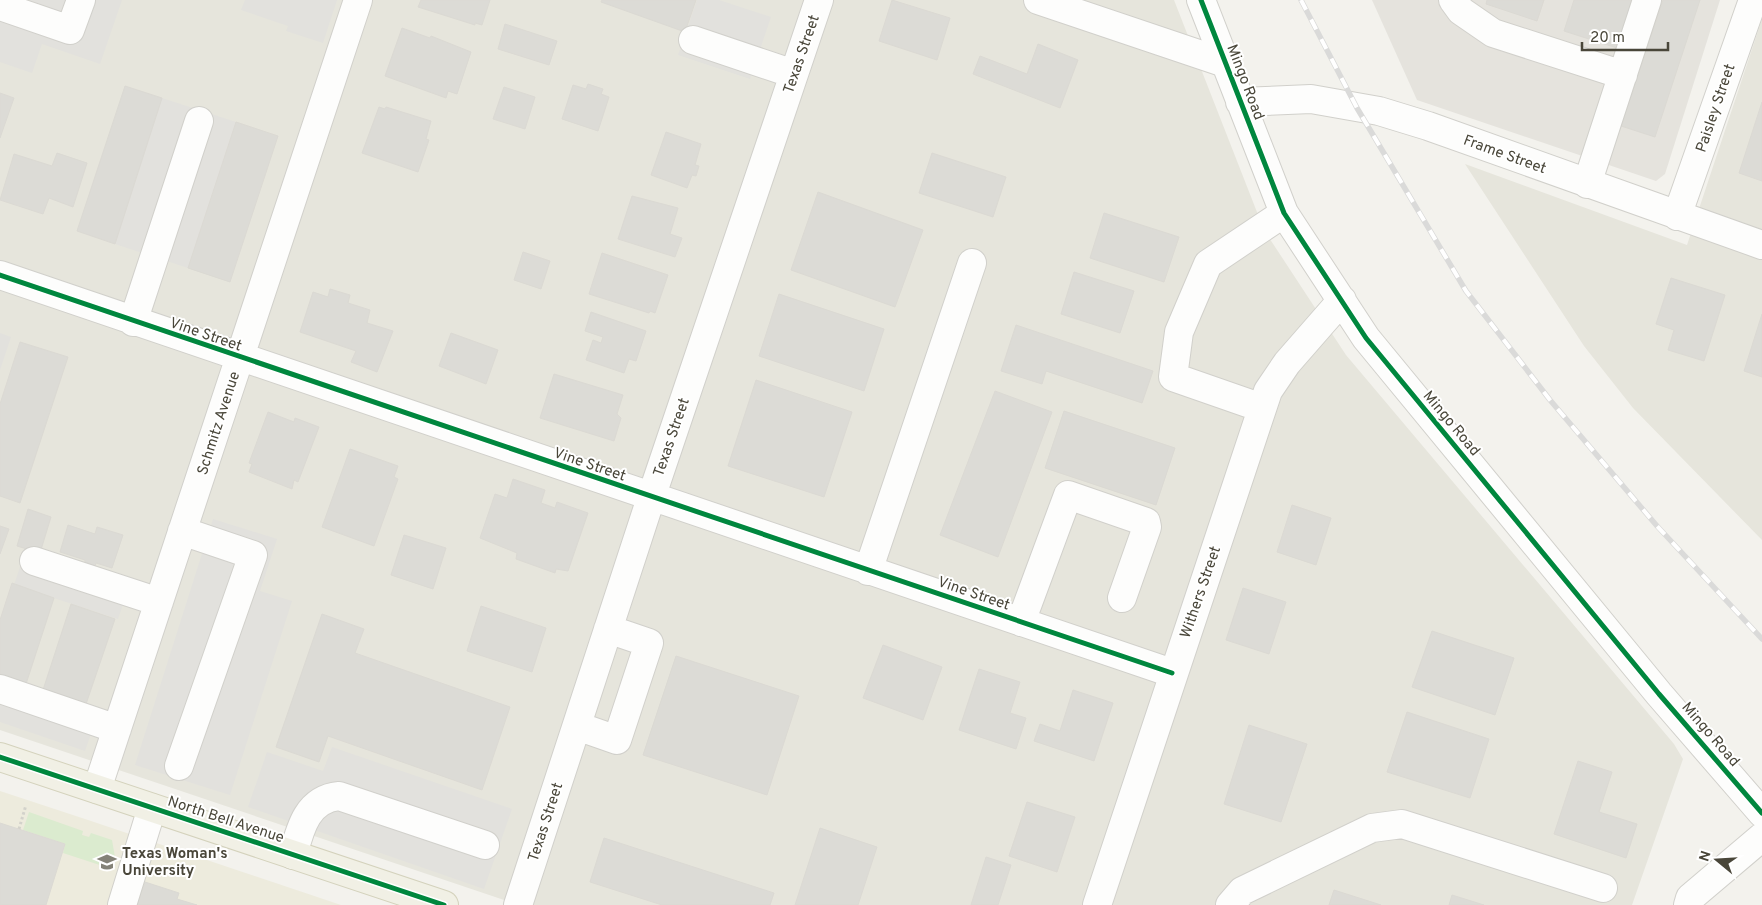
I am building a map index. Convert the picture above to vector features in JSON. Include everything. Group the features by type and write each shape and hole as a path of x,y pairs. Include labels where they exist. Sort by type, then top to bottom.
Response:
{"main road":[{"name":"North Bell Avenue","path":"0,757 444,905"}],"street":[{"path":"0,6 70,30 81,0"},
{"name":"Schmitz Avenue","path":"97,789 358,0"},
{"name":"Texas Street","path":"518,905 651,498 819,0"},
{"path":"1038,0 1225,63"},
{"name":"Mingo Road","path":"1201,0 1284,213 1366,338 1659,694 1762,813"},
{"path":"1587,184 1647,0"},
{"name":"Paisley Street","path":"1677,216 1753,0"},
{"path":"1467,6 1493,33 1623,75"},
{"path":"693,40 794,74"},
{"name":"Frame Street","path":"1240,102 1311,99 1379,111 1428,126 1762,245"},
{"path":"133,322 199,121"},
{"path":"1262,408 1172,377 1179,332 1208,264 1284,213"},
{"path":"868,571 972,263"},
{"name":"Vine Street","path":"1,277 1172,673"},
{"name":"Withers Street","path":"1097,905 1172,673 1268,391 1287,363 1342,300"},
{"path":"1020,622 1068,495 1083,498 1146,522 1147,527 1122,598"},
{"path":"179,766 253,555 182,531"},
{"path":"34,562 159,602"},
{"path":"577,726 617,740 649,643 608,629"},
{"path":"0,689 117,729"},
{"path":"292,855 304,818 320,802 339,796 485,845"},
{"path":"122,905 152,808"},
{"path":"1230,905 1242,891 1372,828 1402,824 1603,888"},
{"path":"1688,905 1690,898 1762,836"}],"path":[{"path":"19,829 26,805"}],"shaded area":[{"path":"0,0 1174,0 1264,230 1346,355 1674,744 1683,759 1632,905 519,905 0,730"},
{"path":"0,0 122,0 100,64 42,44 32,73 0,62"},
{"path":"245,0 337,0 323,43 286,31 288,26 241,10"},
{"path":"697,0 719,0 771,17 750,79 678,55"},
{"path":"1372,0 1720,0 1665,174 1656,181 1417,100"},
{"path":"1762,19 1762,540 1633,408 1584,346 1465,164 1687,245"},
{"path":"162,98 236,122 188,268 115,244"},
{"path":"0,333 11,337 0,370"},
{"path":"213,519 277,539 260,591 292,601 230,795 135,765"},
{"path":"26,549 130,584 118,619 14,585"},
{"path":"0,678 99,711 85,751 0,722"},
{"path":"332,747 512,809 484,889 248,807 267,752 323,771"},
{"name":"Texas Woman's University","path":"0,791 88,820 341,905 0,905"}],"green space":[{"path":"29,812 83,831 82,835 89,837 91,833 112,840 115,857 112,869 63,853 65,844 23,830"}],"building":[{"path":"421,0 490,0 482,25 475,23 475,25 418,7"},
{"path":"602,0 696,0 685,32 601,2"},
{"path":"892,0 950,18 937,60 879,41"},
{"path":"1487,0 1544,0 1537,21 1486,4"},
{"path":"1574,0 1633,0 1617,48 1564,31"},
{"path":"1663,0 1700,0 1655,137 1621,126"},
{"path":"505,24 557,41 549,65 498,49"},
{"path":"402,28 430,38 431,36 471,52 457,94 448,91 446,98 385,76"},
{"path":"1038,44 1078,60 1060,108 973,74 980,56 1027,74"},
{"path":"588,84 603,89 601,94 609,97 598,131 562,119 573,85 586,89"},
{"path":"125,86 162,98 115,244 77,231"},
{"path":"504,87 535,97 525,129 493,119"},
{"path":"0,93 14,98 0,138"},
{"path":"1762,102 1762,181 1739,173"},
{"path":"379,107 385,109 386,107 431,121 426,139 429,140 418,172 362,153"},
{"path":"236,122 278,136 230,282 188,268"},
{"path":"666,132 701,144 695,165 699,166 696,176 692,175 687,188 651,175"},
{"path":"57,153 87,163 73,207 49,198 43,214 0,200 14,154 52,166"},
{"path":"932,153 1006,177 993,217 919,193"},
{"path":"818,192 923,230 895,307 791,270"},
{"path":"632,196 678,208 670,234 682,238 675,257 618,239"},
{"path":"1104,213 1179,237 1164,282 1090,258"},
{"path":"523,252 550,261 541,289 514,280"},
{"path":"602,253 668,275 655,313 650,311 649,313 589,294"},
{"path":"1074,272 1134,291 1120,333 1061,314"},
{"path":"1671,278 1725,295 1704,361 1668,350 1674,330 1656,324"},
{"path":"330,289 350,295 348,303 370,310 367,323 393,331 377,372 351,362 356,351 300,332 313,292 328,297"},
{"path":"779,294 884,329 864,391 759,356"},
{"path":"591,312 646,331 636,361 629,359 624,373 586,360 593,340 601,343 603,337 585,331"},
{"path":"1762,314 1762,377 1744,371"},
{"path":"1016,325 1153,371 1142,403 1046,371 1042,384 1001,371"},
{"path":"451,333 498,350 486,384 439,366"},
{"path":"20,342 68,357 20,503 0,496 0,404"},
{"path":"554,374 623,395 617,414 621,418 614,441 540,418"},
{"path":"756,380 852,412 824,497 728,466"},
{"path":"995,391 1052,412 998,557 940,535"},
{"path":"1064,411 1175,448 1156,505 1045,468"},
{"path":"268,412 294,422 295,418 319,427 298,482 294,480 292,489 249,472 252,464 249,463"},
{"path":"350,449 398,466 394,477 398,479 374,546 322,527"},
{"path":"513,479 545,490 541,503 555,508 557,502 588,513 568,571 556,569 555,573 516,559 517,553 480,538 495,494 507,498"},
{"path":"1292,505 1331,518 1316,565 1277,552"},
{"path":"28,509 51,517 40,553 17,546"},
{"path":"68,525 95,534 97,527 123,535 112,568 96,563 95,566 85,562 85,560 60,552"},
{"path":"0,526 9,529 0,554"},
{"path":"404,535 446,548 433,589 391,575"},
{"path":"12,583 54,598 25,687 0,678 0,620"},
{"path":"1243,588 1286,602 1269,654 1226,640"},
{"path":"71,604 115,619 85,707 42,693"},
{"path":"481,606 546,628 532,672 467,651"},
{"path":"322,614 364,629 355,653 510,707 482,790 328,736 319,762 276,747"},
{"path":"1432,631 1514,658 1495,715 1412,687"},
{"path":"883,645 942,667 923,720 863,698"},
{"path":"676,656 799,696 767,795 643,755"},
{"path":"979,669 1020,682 1010,713 1026,718 1016,749 959,730"},
{"path":"1073,690 1113,703 1094,761 1034,741 1040,724 1060,731"},
{"path":"1407,712 1489,739 1470,798 1387,772"},
{"path":"1249,725 1307,744 1281,822 1224,804"},
{"path":"1578,761 1612,772 1599,812 1637,824 1626,858 1554,834"},
{"path":"1027,802 1075,817 1057,872 1009,856"},
{"path":"0,823 65,844 46,905 0,905"},
{"path":"820,828 877,847 858,905 795,905"},
{"path":"604,838 774,893 770,905 662,905 590,882"},
{"path":"986,857 1011,865 998,905 971,905"},
{"path":"145,882 179,893 177,899 197,905 137,905"},
{"path":"1334,890 1381,905 1329,905"},
{"path":"1452,895 1484,905 1449,905"}],"railway":[{"path":"1301,0 1357,108 1466,291 1550,400 1657,526 1762,639"}],"cycle path":[{"path":"1201,0 1284,213 1366,338 1659,694 1762,813"},
{"path":"0,275 1172,673"},
{"path":"0,757 444,905"}],"place":[{"name":"Texas Woman's University","path":"107,862"}]}
